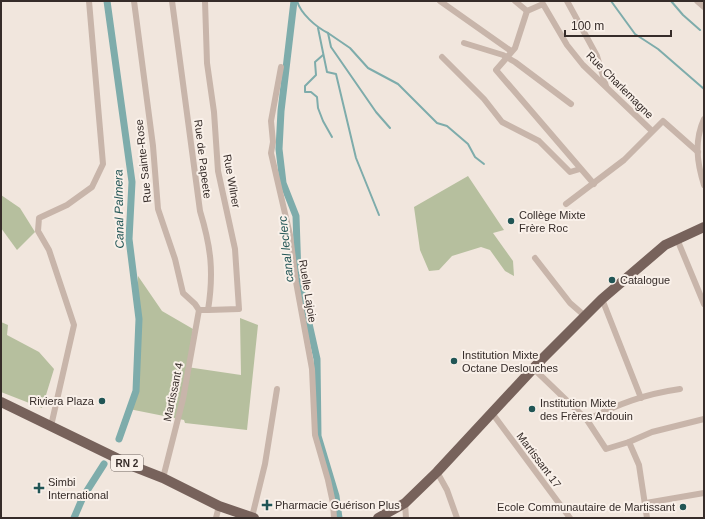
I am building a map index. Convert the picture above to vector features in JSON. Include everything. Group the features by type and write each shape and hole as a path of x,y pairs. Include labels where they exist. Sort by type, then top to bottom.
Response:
{"main road":[{"path":"378,518 405,503 437,472 602,299 665,245 704,227"},
{"name":"RN 2","path":"1,402 219,506 253,518"}],"street":[{"path":"51,426 74,326 50,250 38,231 39,218 67,205 92,187 103,164 89,1"},
{"name":"Rue Sainte-Rose","path":"134,1 153,146 158,209 175,259 183,293 199,310"},
{"name":"Rue de Papeete","path":"172,1 200,211 212,266 212,284 208,310"},
{"name":"Rue Wilner","path":"205,1 207,63 214,112 218,171 235,249 239,309 208,310"},
{"path":"440,1 511,51"},
{"path":"515,1 527,11 515,48 496,70 594,184"},
{"path":"567,1 597,56 606,86"},
{"path":"697,1 704,6"},
{"name":"Rue Charlemagne","path":"527,11 543,4 567,45 652,131"},
{"path":"464,43 507,58 571,104"},
{"path":"442,57 484,99 502,122 539,141 570,172 580,169"},
{"name":"Ruelle Lajoie","path":"281,67 271,121 273,142 271,153 290,235 296,282 312,368 315,435 328,480 333,503 334,518"},
{"path":"704,119 696,144 700,172 704,186"},
{"path":"566,204 624,160 663,121 698,152"},
{"path":"677,239 704,304"},
{"path":"535,258 570,303 585,316"},
{"path":"602,299 641,398"},
{"path":"199,310 208,310"},
{"name":"Martissant 4","path":"163,478 183,399 199,310"},
{"path":"534,369 587,420 606,449 629,442 652,432 704,419"},
{"path":"253,518 265,464 277,389"},
{"path":"587,420 614,406 641,398 651,393 680,389"},
{"name":"Martissant 17","path":"492,413 570,518"},
{"path":"629,442 639,465 647,518"},
{"path":"437,472 447,490 457,518"},
{"path":"646,504 704,493"},
{"path":"405,503 406,518"},
{"path":"216,518 219,506"}],"green space":[{"path":"468,176 504,230 493,233 513,261 514,276 505,271 490,250 481,247 452,256 439,270 429,271 420,250 414,207"},
{"path":"1,195 20,208 35,232 17,250 1,228"},
{"path":"138,276 162,311 193,329 187,367 241,375 240,318 258,325 247,430 185,423 184,420 129,409 133,394"},
{"path":"1,322 8,325 7,335 39,352 54,369 42,408 1,392"}],"waterway":[{"name":"Canal Palmera","path":"107,1 132,182 129,239 139,319 136,391 119,439"},
{"name":"canal leclerc","path":"294,1 281,111 279,149 283,183 296,216 298,275 317,359 318,436 336,496 339,518"},
{"path":"297,1 302,11 310,20 328,33 331,47 376,112 390,128"},
{"path":"611,1 635,34 658,49 704,89"},
{"path":"671,1 683,15 700,30"},
{"path":"318,28 327,72 336,74 356,158 379,215"},
{"path":"328,33 350,48 368,68 398,84 437,123 447,126 468,144 475,157 484,164"},
{"path":"323,55 315,62 316,75 305,86 305,92 311,92 317,97 318,108 332,137"},
{"name":"Canal Palmera","path":"74,518 83,497 104,464"}],"place":[{"name":"Collège Mixte Frère Roc","path":"511,221"},
{"name":"Catalogue","path":"612,280"},
{"name":"Institution Mixte Octane Deslouches","path":"454,361"},
{"name":"Riviera Plaza","path":"102,401"},
{"name":"Institution Mixte des Frères Ardouin","path":"532,409"},
{"name":"Simbi International","path":"39,488"},
{"name":"Pharmacie Guérison Plus","path":"267,505"},
{"name":"Ecole Communautaire de Martissant","path":"683,507"}]}
